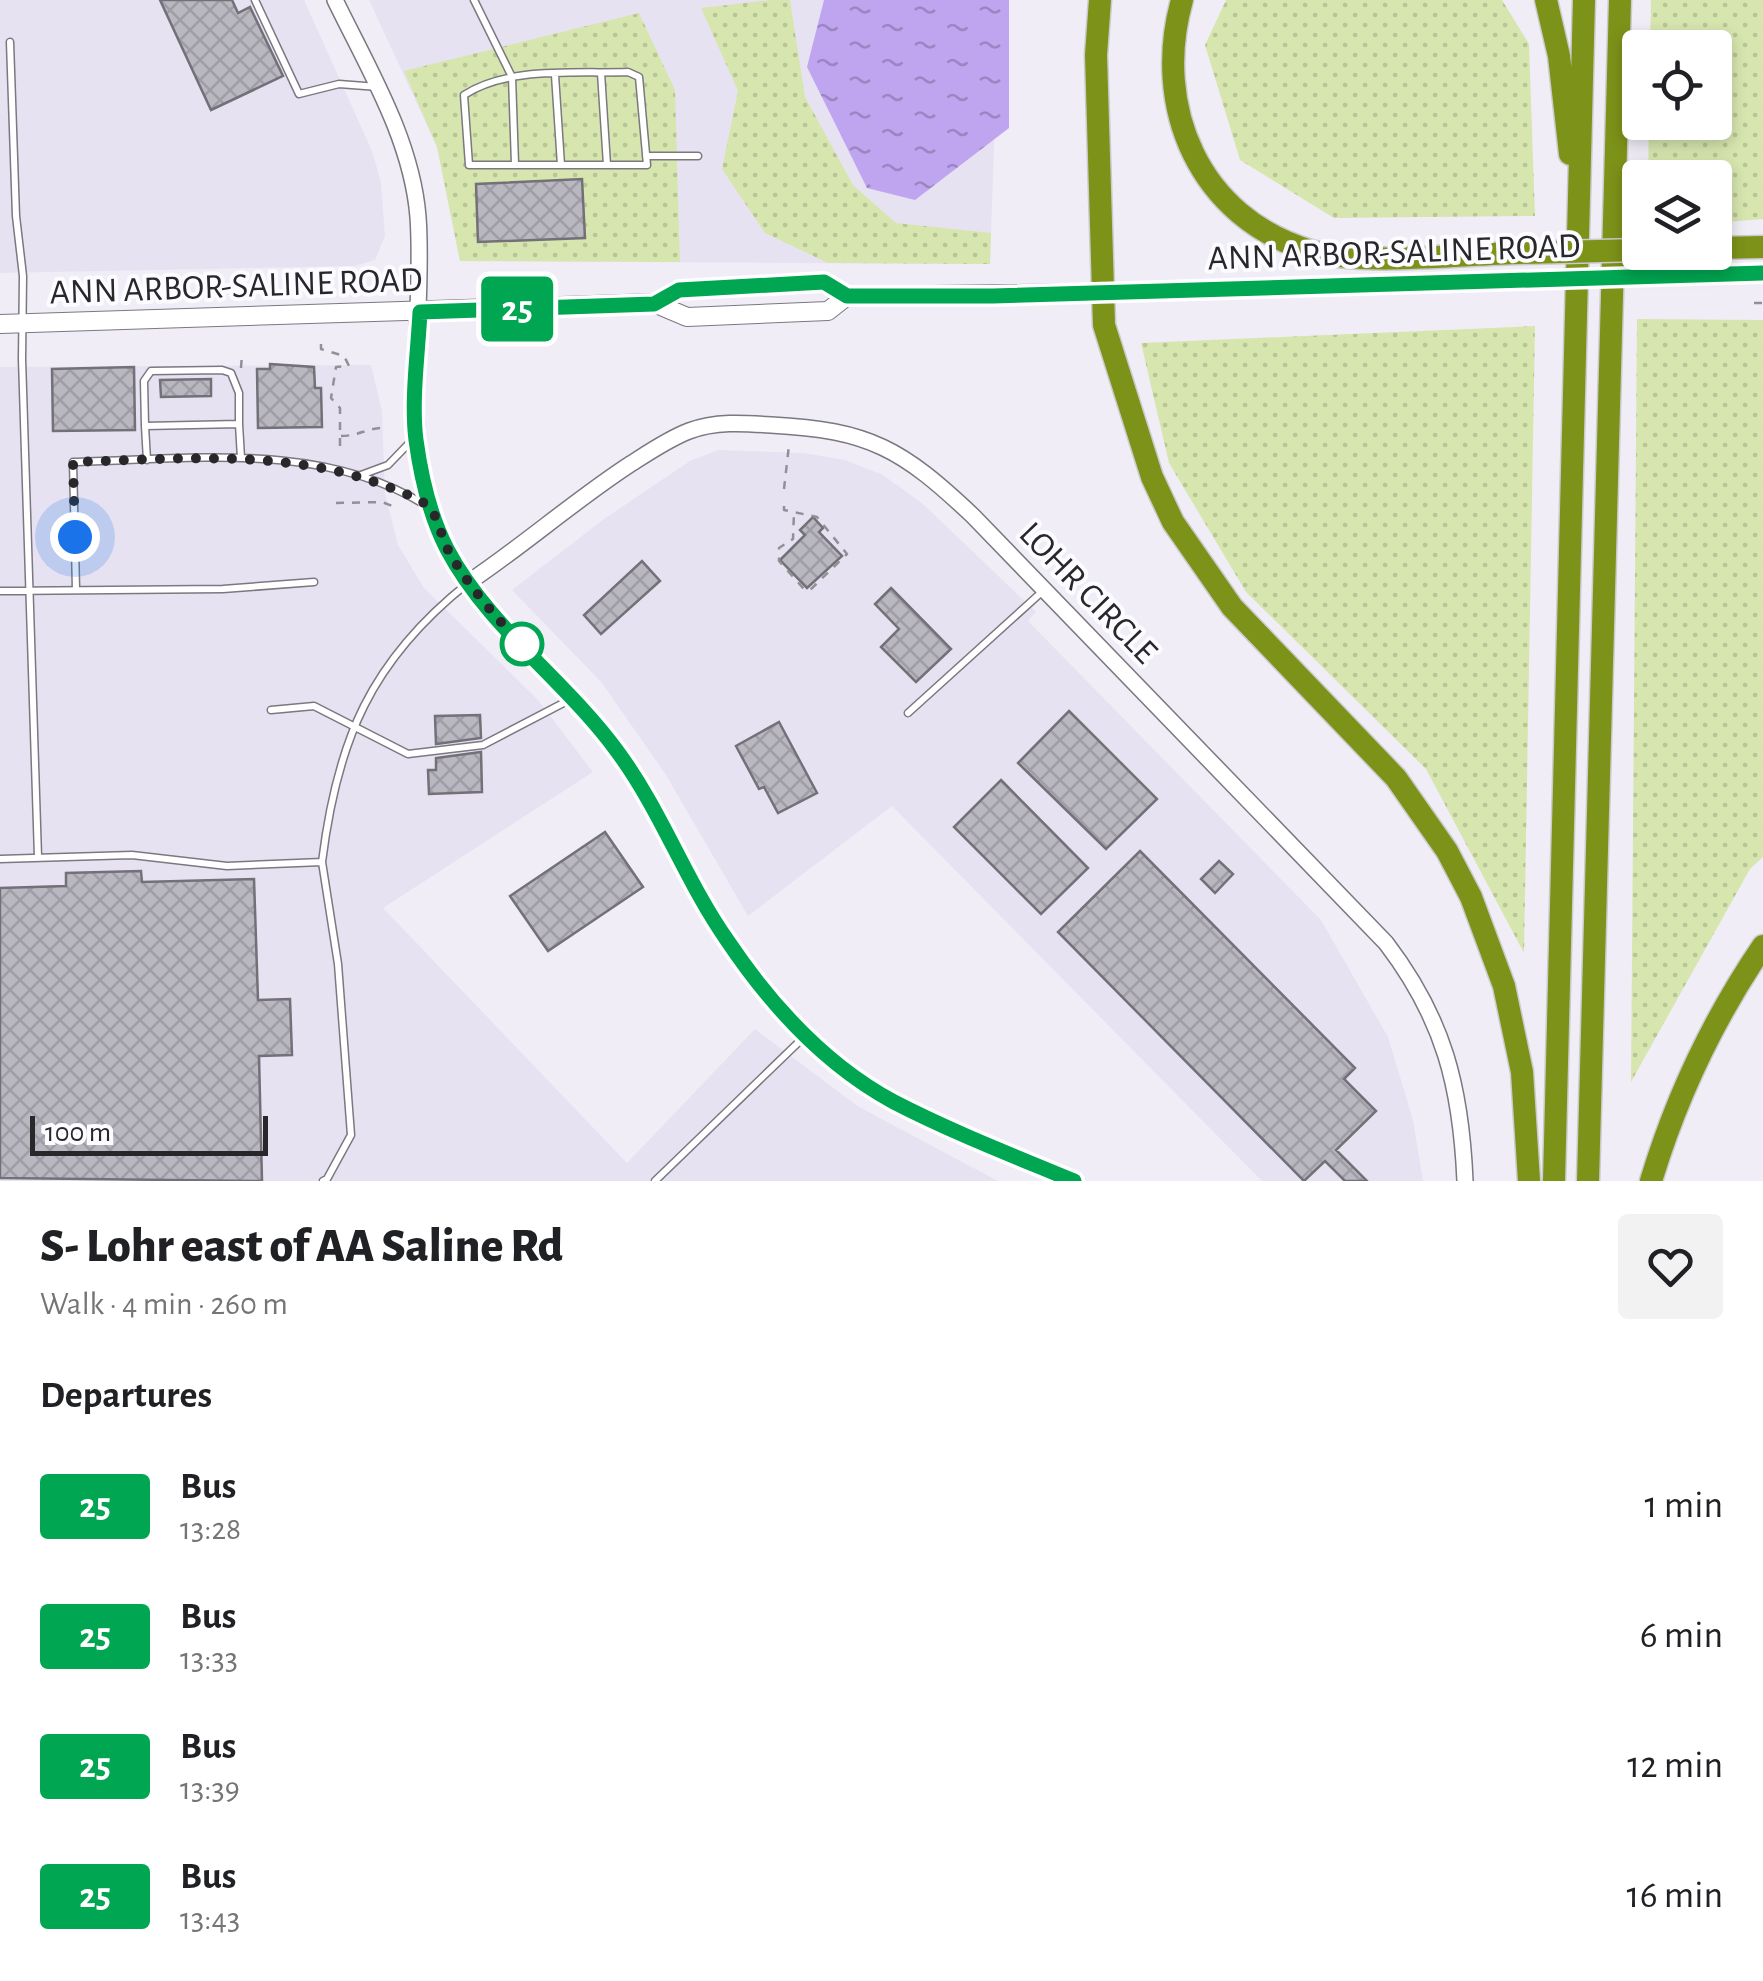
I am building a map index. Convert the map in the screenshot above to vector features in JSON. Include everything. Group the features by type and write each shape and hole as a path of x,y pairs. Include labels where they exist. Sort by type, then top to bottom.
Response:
{"highway":[{"path":"1100,0 1096,55 1104,325 1152,477 1199,564 1232,606 1396,778 1447,851 1491,945 1515,1032 1526,1109 1529,1181"},
{"path":"1182,0 1172,34 1171,73 1179,119 1196,162 1248,220 1311,251 1344,256 1622,250"},
{"path":"1546,0 1559,56 1566,135 1578,205"},
{"path":"1554,1181 1584,0"},
{"path":"1588,1181 1620,0"},
{"path":"1732,248 1763,247"},
{"path":"1651,1181 1683,1090 1712,1031 1763,946"}],"main road":[{"name":"ANN ARBOR-SALINE ROAD","path":"654,304 679,290 824,282 847,296 1102,293 1763,273"},
{"name":"ANN ARBOR-SALINE ROAD","path":"0,324 654,304 688,317 828,310 847,296"}],"street":[{"path":"335,0 378,87 406,157 418,214 416,436 430,508 446,547 494,613 574,698 616,750 650,800 727,941 805,1036 892,1101 1074,1181"},
{"name":"LOHR CIRCLE","path":"469,582 655,449 690,431 728,422 843,432 885,446 926,472 1368,921 1404,967 1429,1008 1446,1049 1463,1127 1465,1181"}],"lane":[{"path":"255,0 300,94 339,84 378,87"},
{"path":"474,0 512,77 514,164"},
{"path":"10,42 16,216 23,276 38,857"},
{"path":"628,72 640,77 647,165 470,164 464,95 478,86 512,77 628,72"},
{"path":"601,73 608,165"},
{"path":"555,75 561,165"},
{"path":"646,156 698,156"},
{"path":"148,460 144,381 151,370 230,373 238,393 242,458"},
{"path":"146,426 239,424"},
{"path":"358,476 388,465 416,436"},
{"path":"76,589 73,462 242,458 288,462 358,476 408,494 430,508"},
{"path":"0,591 224,588 314,582"},
{"path":"323,1181 328,1179 351,1135 338,964 322,862 330,798 353,724 395,656 432,613 469,582"},
{"path":"908,713 1044,590"},
{"path":"271,710 314,706 408,754 483,745 574,698"},
{"path":"0,859 132,855 227,866 322,862"},
{"path":"655,1181 805,1036"}],"path":[{"path":"1754,303 1763,303"},
{"path":"321,344 321,350 344,356 348,366 336,367 331,392 340,408 340,446"},
{"path":"340,436 357,436 372,427 386,428"},
{"path":"784,489 789,445"},
{"path":"336,504 382,502 395,507"},
{"path":"784,506 784,510 817,516 847,554 810,590 804,589 779,561 779,548 793,539 794,512"}],"shaded area":[{"path":"0,0 304,0 372,151 381,182 385,236 375,260 354,266 0,273"},
{"path":"369,0 999,0 990,264 460,261 437,147"},
{"path":"371,365 382,411 385,493 398,545 424,588 538,700 593,772 383,908 627,1163 755,1029 859,1107 998,1181 0,1181 0,367"},
{"path":"718,450 804,453 845,460 883,475 923,504 1036,612 1028,621 1321,920 1388,1037 1413,1120 1423,1181 1262,1181 892,806 748,916 666,775 602,683 512,590 604,519 690,461"}],"green space":[{"path":"790,0 805,97 853,185 896,223 991,233 990,264 828,263 765,233 722,169 738,91 701,8"},
{"path":"1226,0 1502,0 1529,44 1535,216 1334,218 1240,160 1205,45"},
{"path":"1651,0 1763,0 1763,219 1732,222 1732,160 1648,160 1649,140 1732,140 1732,30 1650,30"},
{"path":"639,13 675,90 680,262 460,261 437,147 404,71"},
{"path":"1637,319 1763,320 1763,857 1750,869 1631,1082"},
{"path":"1535,326 1524,953 1426,769 1246,592 1169,463 1141,343"}],"water":[{"path":"824,0 1009,0 1009,128 915,200 867,188 807,67"}],"building":[{"path":"160,0 232,0 238,13 250,7 283,76 211,110"},
{"path":"582,179 585,238 478,242 476,184"},
{"path":"270,364 314,367 315,388 321,388 322,427 258,428 257,369 270,369"},
{"path":"134,367 135,430 53,431 52,369"},
{"path":"211,379 211,396 161,397 160,380"},
{"path":"813,517 823,528 819,532 842,556 807,588 780,560 805,535 800,530"},
{"path":"642,561 660,581 601,634 584,615"},
{"path":"891,588 951,649 916,682 881,647 899,629 875,604"},
{"path":"1069,711 1157,799 1106,849 1018,763"},
{"path":"480,715 481,738 436,744 435,716"},
{"path":"779,722 817,793 778,813 764,787 759,789 736,746"},
{"path":"481,752 482,792 429,794 428,770 436,770 436,758"},
{"path":"1001,780 1088,868 1041,914 954,827"},
{"path":"605,832 643,887 548,951 510,896"},
{"path":"1140,851 1355,1068 1344,1079 1376,1111 1336,1150 1367,1181 1345,1181 1325,1161 1304,1181 1058,932"},
{"path":"1219,861 1233,874 1215,893 1201,879"},
{"path":"141,871 142,882 254,879 258,1000 290,999 292,1055 259,1056 262,1181 0,1178 0,888 66,886 66,873"}],"bus line":[{"name":"25","path":"1074,1181 892,1101 849,1072 805,1036 727,941 650,800 616,750 574,698 494,613 446,547 430,508 416,436 420,312 654,304 679,290 824,282 847,296 993,296 1763,273"}],"route":[{"path":"75,537 73,462 242,458 288,462 358,476 408,494 430,508 446,547 469,582 522,644"}]}
